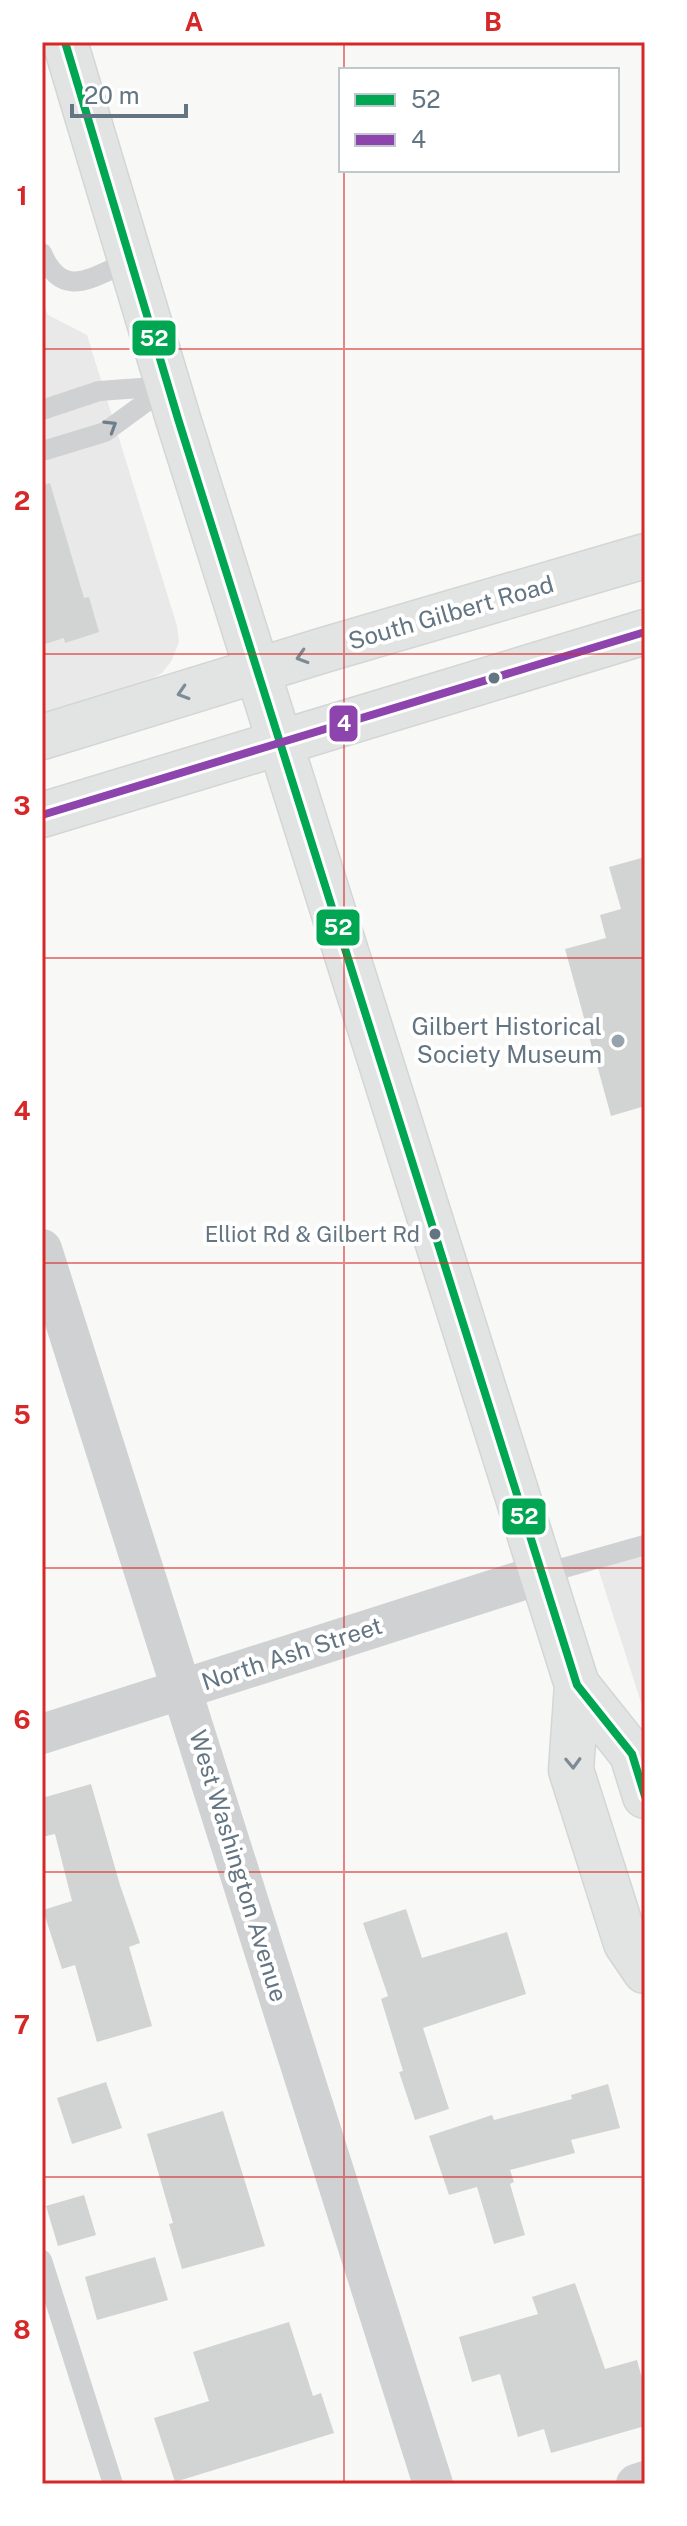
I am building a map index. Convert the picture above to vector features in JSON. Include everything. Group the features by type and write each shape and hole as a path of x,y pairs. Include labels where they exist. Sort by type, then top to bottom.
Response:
{"main road":[{"path":"65,42 168,386 577,1685 632,1754 645,1796"},
{"name":"South Gilbert Road","path":"268,705 645,556"},
{"path":"42,737 268,705 645,632"},
{"path":"42,815 268,705"},
{"path":"577,1685 571,1770 626,1943 645,1971"}],"street":[{"name":"West Washington Avenue","path":"42,1249 433,2484"},
{"name":"North Ash Street","path":"42,1734 542,1574"},
{"path":"636,2484 645,2481"}],"lane":[{"path":"42,253 49,268 61,280 74,283 130,261"},
{"path":"42,410 99,391 168,386"},
{"path":"46,450 105,432 168,386"},
{"path":"542,1574 645,1545"},
{"path":"42,2260 113,2484"}],"shaded area":[{"path":"42,299 48,315 87,335 177,626 179,642 172,660 162,673 143,684 42,716"},
{"path":"645,1551 645,1715 597,1565"}],"building":[{"path":"50,483 84,598 89,597 99,632 65,643 64,638 42,645 42,485"},
{"name":"Gilbert Historical Society Museum","path":"645,857 645,1106 611,1116 565,949 606,938 600,915 621,909 609,867"},
{"path":"91,1784 140,1943 129,1947 152,2026 97,2042 75,1965 62,1969 43,1910 72,1901 55,1834 42,1837 42,1798"},
{"path":"406,1909 422,1958 507,1932 526,1994 423,2028 449,2109 415,2120 399,2072 403,2071 381,1999 388,1996 363,1923"},
{"path":"106,2082 122,2128 72,2144 57,2098"},
{"path":"608,2084 620,2128 571,2140 575,2153 510,2170 514,2182 510,2184 525,2235 494,2244 477,2187 449,2195 429,2136 492,2115 494,2120 572,2099 571,2095"},
{"path":"223,2111 265,2246 182,2269 169,2224 173,2223 147,2134"},
{"path":"84,2195 96,2235 58,2246 46,2206"},
{"path":"155,2257 168,2300 97,2320 85,2277"},
{"path":"575,2283 605,2369 637,2360 645,2389 645,2426 551,2453 544,2429 518,2437 500,2374 472,2382 459,2337 538,2314 532,2297"},
{"path":"289,2322 313,2396 321,2393 334,2433 175,2482 154,2418 209,2401 193,2352"}],"transit line":[{"name":"52","path":"65,42 179,422 577,1685 632,1754 645,1796"},
{"name":"4","path":"42,815 645,632"}],"place":[{"name":"Gilbert Historical Society Museum","path":"618,1041"},
{"name":"Elliot Rd & Gilbert Rd","path":"435,1234"}]}
